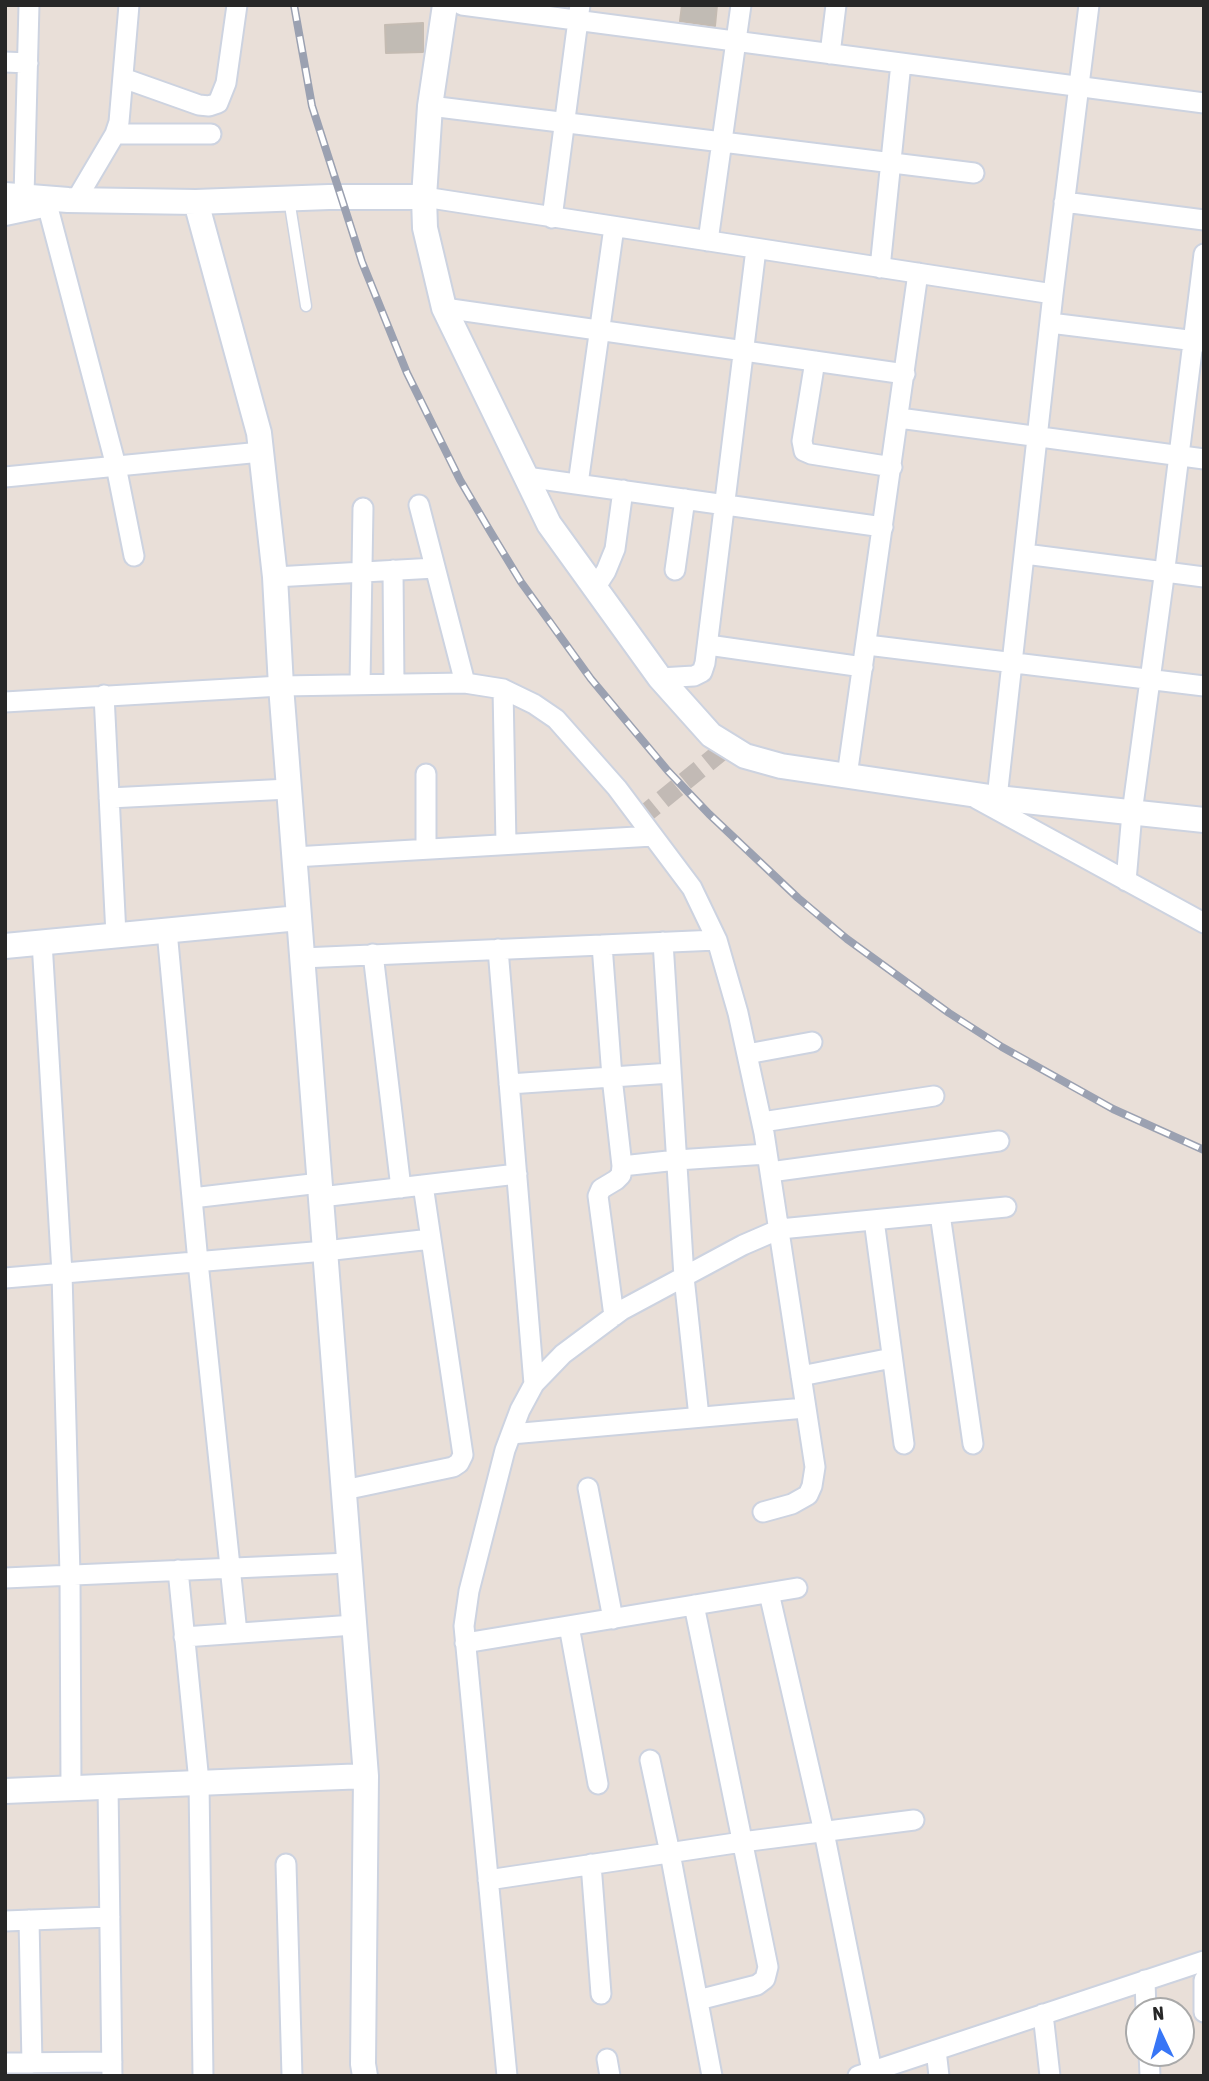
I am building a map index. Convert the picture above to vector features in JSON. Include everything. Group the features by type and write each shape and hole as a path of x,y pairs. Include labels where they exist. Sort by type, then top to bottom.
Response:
{"street":[{"path":"29,5 28,63 44,199 116,466 134,556"},
{"path":"44,199 116,134 130,5"},
{"path":"123,78 199,105 218,103 226,83 237,5"},
{"path":"444,5 430,106 424,197 425,228 444,308 549,524 660,678 711,735 745,756 781,766 997,798 1204,820"},
{"path":"462,5 579,13 737,42 1204,103"},
{"path":"708,242 741,5"},
{"path":"830,54 836,5"},
{"path":"997,798 1053,294 1089,5"},
{"path":"552,218 579,13"},
{"path":"5,62 28,63"},
{"path":"880,268 901,64"},
{"path":"430,106 974,173"},
{"path":"116,134 211,134"},
{"path":"5,213 44,199 197,202 424,197 1053,294"},
{"path":"197,202 259,433 275,578 281,686 366,1776 365,2076"},
{"path":"1064,202 1204,220"},
{"path":"578,484 614,227"},
{"path":"660,678 694,676 702,672 708,645 757,249"},
{"path":"1126,881 1132,813 1179,456 1198,341 1204,254"},
{"path":"848,776 900,418 918,273"},
{"path":"444,308 905,374"},
{"path":"1050,323 1198,341"},
{"path":"814,361 802,441 804,451 892,467"},
{"path":"900,418 1204,459"},
{"path":"5,477 261,452"},
{"path":"526,477 883,527"},
{"path":"595,588 615,549 623,490"},
{"path":"674,570 685,499"},
{"path":"419,505 465,683"},
{"path":"360,684 363,508"},
{"path":"1025,554 1204,577"},
{"path":"275,578 435,568"},
{"path":"393,570 394,684"},
{"path":"708,645 863,667"},
{"path":"867,645 1204,686"},
{"path":"5,702 281,686 465,683 503,689 534,704 556,719 617,788 692,888 717,940 738,1013 769,1163 815,1466 808,1495 792,1504 763,1512"},
{"path":"503,689 506,844"},
{"path":"104,695 116,935"},
{"path":"426,774 426,849"},
{"path":"109,798 289,789"},
{"path":"967,794 1204,923"},
{"path":"294,857 653,836"},
{"path":"5,946 299,918"},
{"path":"167,930 237,1633"},
{"path":"302,958 717,940"},
{"path":"43,942 62,1273 70,1575 71,1788"},
{"path":"663,942 684,1276 699,1417"},
{"path":"602,945 622,1166 621,1175 601,1189 598,1196 614,1316"},
{"path":"498,949 534,1384"},
{"path":"373,954 401,1188"},
{"path":"747,1054 813,1042"},
{"path":"509,1084 671,1073"},
{"path":"761,1122 934,1096"},
{"path":"622,1166 677,1160 769,1163 999,1141"},
{"path":"192,1198 401,1188 517,1174"},
{"path":"344,1490 453,1467 463,1455 423,1185"},
{"path":"507,2076 464,1626 469,1591 505,1450 520,1410 534,1384 563,1354 614,1316 743,1245 780,1229 1006,1208"},
{"path":"940,1214 973,1444"},
{"path":"874,1220 904,1444"},
{"path":"5,1278 325,1251 431,1239"},
{"path":"801,1376 892,1358"},
{"path":"511,1434 805,1408"},
{"path":"588,1488 613,1619"},
{"path":"5,1578 349,1563"},
{"path":"178,1570 199,1782 204,2076"},
{"path":"465,1643 797,1588"},
{"path":"769,1593 824,1832 865,2073 1204,1961"},
{"path":"694,1605 768,1967 765,1979 757,1985 698,2000"},
{"path":"184,1637 354,1625"},
{"path":"569,1626 598,1784"},
{"path":"650,1760 712,2076"},
{"path":"5,1791 366,1776"},
{"path":"5,2063 112,2069 108,1786"},
{"path":"488,1880 742,1842 914,1820"},
{"path":"286,1864 292,2076"},
{"path":"591,1864 601,1994"},
{"path":"5,1921 110,1917"},
{"path":"29,1920 32,2063"},
{"path":"1145,1980 1146,1997"},
{"path":"1204,1980 1204,2012"},
{"path":"1043,2014 1050,2076"},
{"path":"936,2050 939,2076"}],"lane":[{"path":"289,199 306,306"}],"building":[{"path":"682,5 717,5 715,26 680,21"},
{"path":"423,23 423,52 386,53 385,25"}],"tunnel":[{"path":"640,818 728,746"}],"railway":[{"path":"294,5 312,106 362,262 407,373 460,480 490,531 521,582 591,679 668,771 709,814 798,898 847,939 949,1013 1002,1047 1113,1109 1204,1150"}]}
